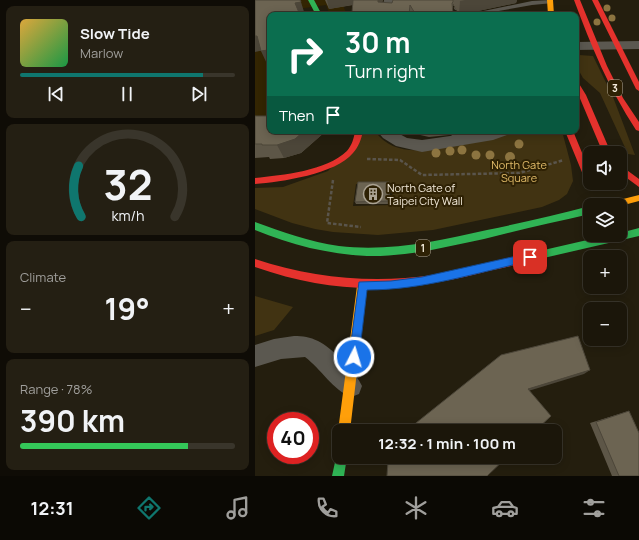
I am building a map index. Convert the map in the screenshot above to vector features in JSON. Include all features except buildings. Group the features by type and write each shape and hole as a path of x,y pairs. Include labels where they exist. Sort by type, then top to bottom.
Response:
{"main road":[{"path":"311,0 317,12"},
{"name":"3","path":"577,0 595,46 628,114 639,128"},
{"name":"3","path":"595,0 639,89"},
{"path":"551,1 551,12"},
{"path":"579,89 604,146"},
{"path":"255,181 288,178 333,163 343,158 356,146 359,134"},
{"path":"570,134 583,165"},
{"path":"627,174 639,184"},
{"path":"627,201 639,198"},
{"name":"1","path":"255,226 285,238 313,245 350,251 376,252 421,248 583,212"},
{"path":"255,263 273,271 303,279 334,284 391,286 422,281 639,232"},
{"path":"345,424 363,286"},
{"path":"338,476 340,464"}],"street":[{"path":"387,12 389,0"},
{"path":"579,46 639,45"},
{"path":"388,134 395,140 412,145 430,146 456,136 495,134"},
{"path":"255,356 285,347 309,347 336,369 351,386"}],"lane":[{"path":"485,12 551,1"}],"path":[{"path":"449,0 457,12"},
{"path":"367,159 368,152"},
{"path":"361,162 367,159 400,160 422,175 519,173 553,162 570,160"},
{"path":"333,178 327,223 361,227"}],"shaded area":[{"path":"255,0 341,0 346,12 329,12 326,5 267,12 267,13 255,15"},
{"path":"263,48 267,65 267,131 255,136 255,52"}],"green space":[{"path":"579,55 593,56 613,97 635,155 628,154 627,146 624,146 600,93 583,78 579,71"},
{"name":"North Gate Square","path":"362,134 378,134 387,143 402,149 419,150 456,144 492,134 563,134 571,165 573,181 567,194 559,200 542,207 433,230 378,235 333,232 315,229 292,223 255,209 255,188 283,187 328,171","holes":["393,183 392,205 353,206 356,184"]},
{"path":"255,296 293,307 274,330 255,336"}],"traffic: fast":[{"path":"311,0 317,12"},
{"path":"255,226 291,240 316,246 369,252 412,249 455,241 583,212"},
{"path":"522,259 639,232"},
{"path":"338,476 340,464"}],"traffic: slow":[{"path":"550,0 551,12"},
{"path":"627,201 639,198"},
{"path":"345,424 362,286"}],"traffic: jam":[{"path":"577,0 597,50 612,82 639,128"},
{"path":"595,0 639,89"},
{"path":"579,89 604,146"},
{"path":"255,181 295,175 326,166 339,160 350,152 358,139 359,134"},
{"path":"570,134 583,165"},
{"path":"627,174 639,184"},
{"path":"255,263 275,270 316,280 357,284 378,284 433,279 522,259"}],"place":[{"name":"North Gate of Taipei City Wall","path":"373,194"}],"route":[{"path":"354,357 363,286 391,286 422,281 530,257"}]}
